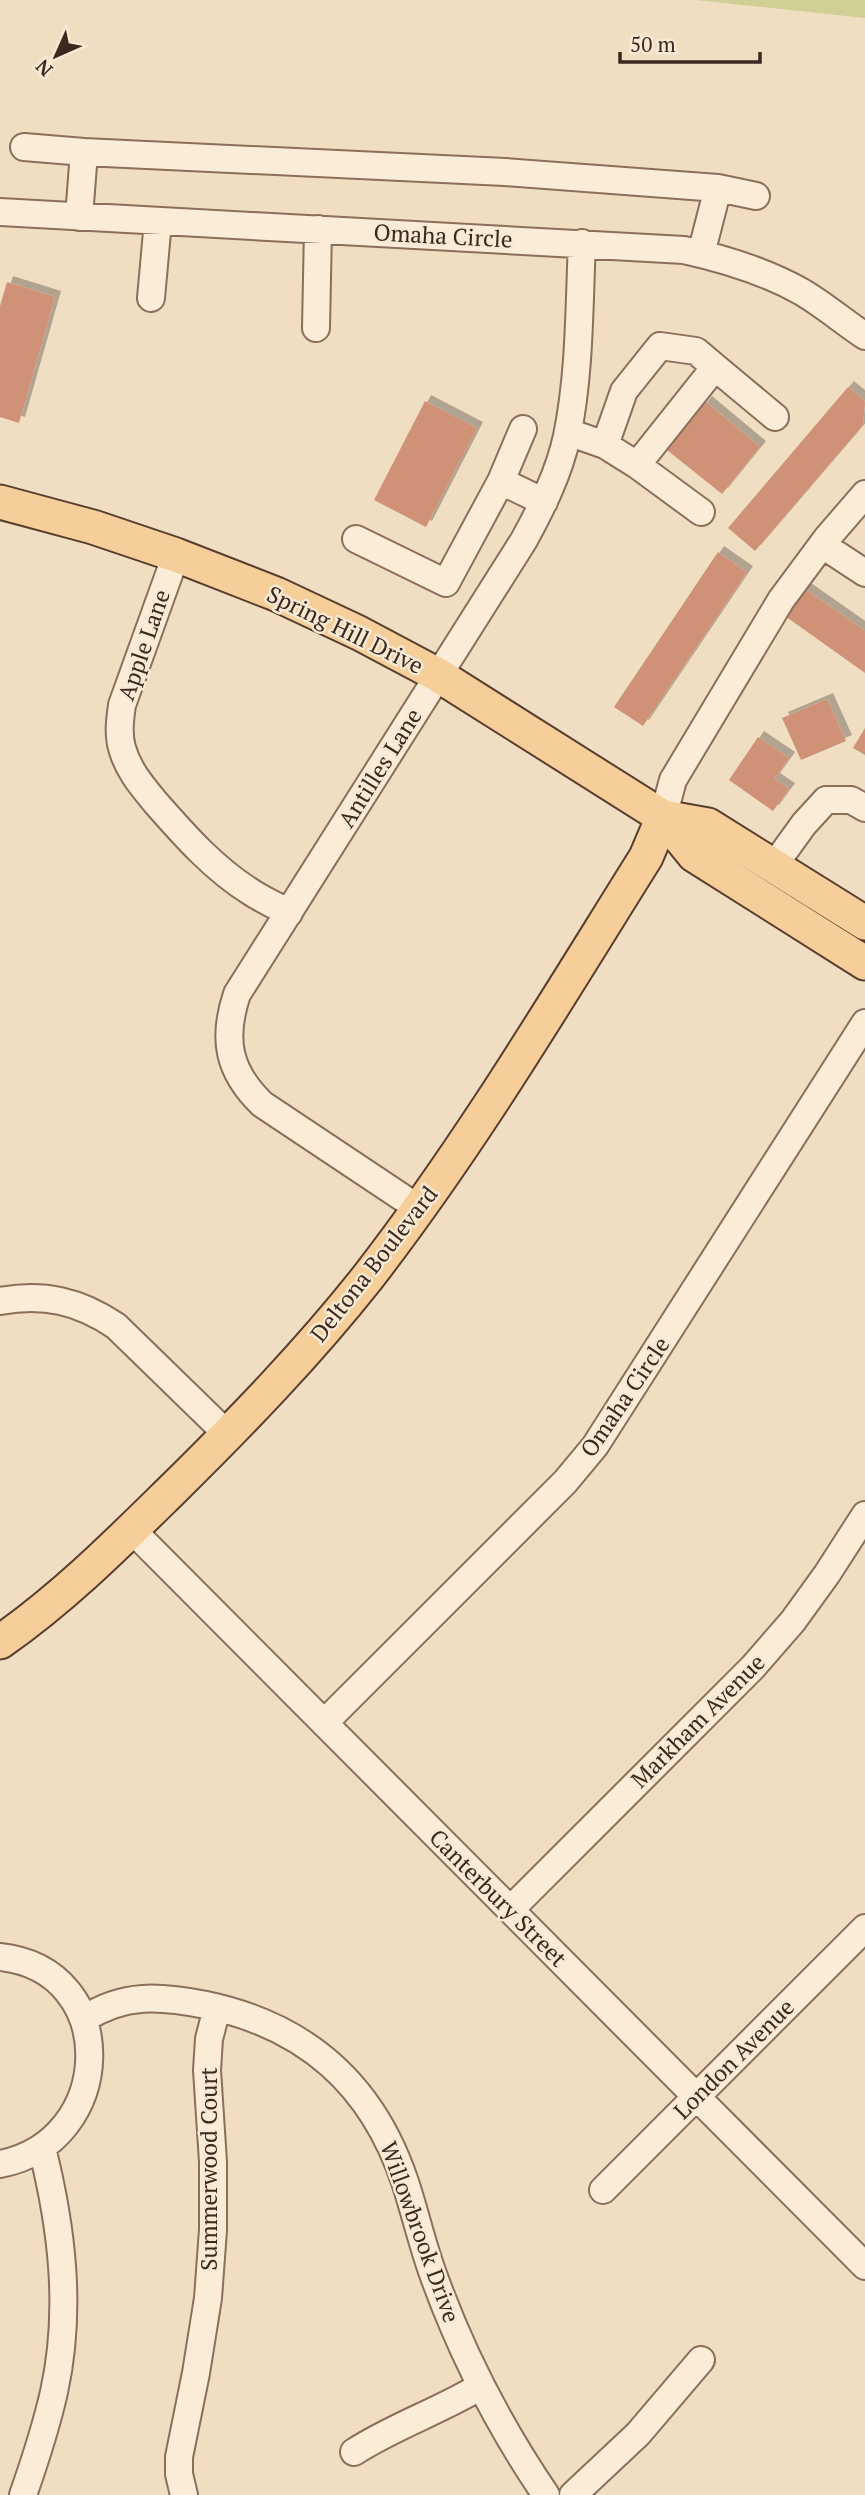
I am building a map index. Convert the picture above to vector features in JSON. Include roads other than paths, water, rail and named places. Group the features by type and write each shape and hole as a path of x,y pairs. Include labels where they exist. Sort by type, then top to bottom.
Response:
{"main road":[{"name":"Spring Hill Drive","path":"0,502 93,527 176,555 276,594 359,633 438,675 663,817 694,855 865,963"},
{"name":"Spring Hill Drive","path":"663,817 708,825 865,923"},
{"name":"Deltona Boulevard","path":"0,1642 79,1580 228,1435 314,1342 368,1277 480,1121 639,869 663,817"}],"street":[{"path":"24,147 505,172 718,188 756,197"},
{"path":"79,216 84,152"},
{"path":"701,254 718,188"},
{"name":"Omaha Circle","path":"0,212 684,250 762,272 803,293 865,336"},
{"path":"151,298 158,221"},
{"path":"316,328 318,229"},
{"name":"Antilles Lane","path":"418,1208 262,1104 247,1090 235,1070 228,1033 231,1013 237,994 524,540 544,502 555,477 568,432 573,398 582,243"},
{"path":"605,445 624,391 660,346 696,351 775,417"},
{"path":"637,465 715,367"},
{"path":"356,539 446,583 501,481 523,429"},
{"path":"568,432 605,445 701,512"},
{"path":"501,481 544,502"},
{"path":"663,817 673,780 781,600 827,538 865,494"},
{"path":"827,538 830,550 865,573"},
{"name":"Apple Lane","path":"176,555 122,705 119,725 127,765 138,782 183,834 218,866 250,891 289,913"},
{"path":"774,867 804,824 826,800 851,800 865,808"},
{"name":"Omaha Circle","path":"324,1723 565,1482 595,1446 865,1023"},
{"path":"0,1301 28,1296 55,1298 81,1305 99,1314 116,1326 228,1435"},
{"name":"Markham Avenue","path":"510,1910 753,1667 793,1621 865,1515"},
{"name":"Canterbury Street","path":"132,1530 865,2266"},
{"name":"London Avenue","path":"603,2190 865,1928"},
{"path":"0,1958 32,1965 64,1989 83,2019 90,2042 87,2086 66,2126 42,2148 21,2159 0,2164"},
{"name":"Willowbrook Drive","path":"83,2019 121,2002 144,1998 171,1998 254,2018 288,2034 319,2054 345,2077 386,2135 456,2333 481,2386 522,2460 546,2495"},
{"name":"Summerwood Court","path":"184,2495 179,2474 179,2457 197,2373 208,2298 213,2230 213,2162 207,2070 209,2039 216,2008"},
{"path":"23,2495 49,2413 62,2340 62,2251 55,2201 42,2148"},
{"path":"573,2495 638,2434 701,2360"},
{"path":"354,2452 374,2439 454,2402 481,2386"}]}
